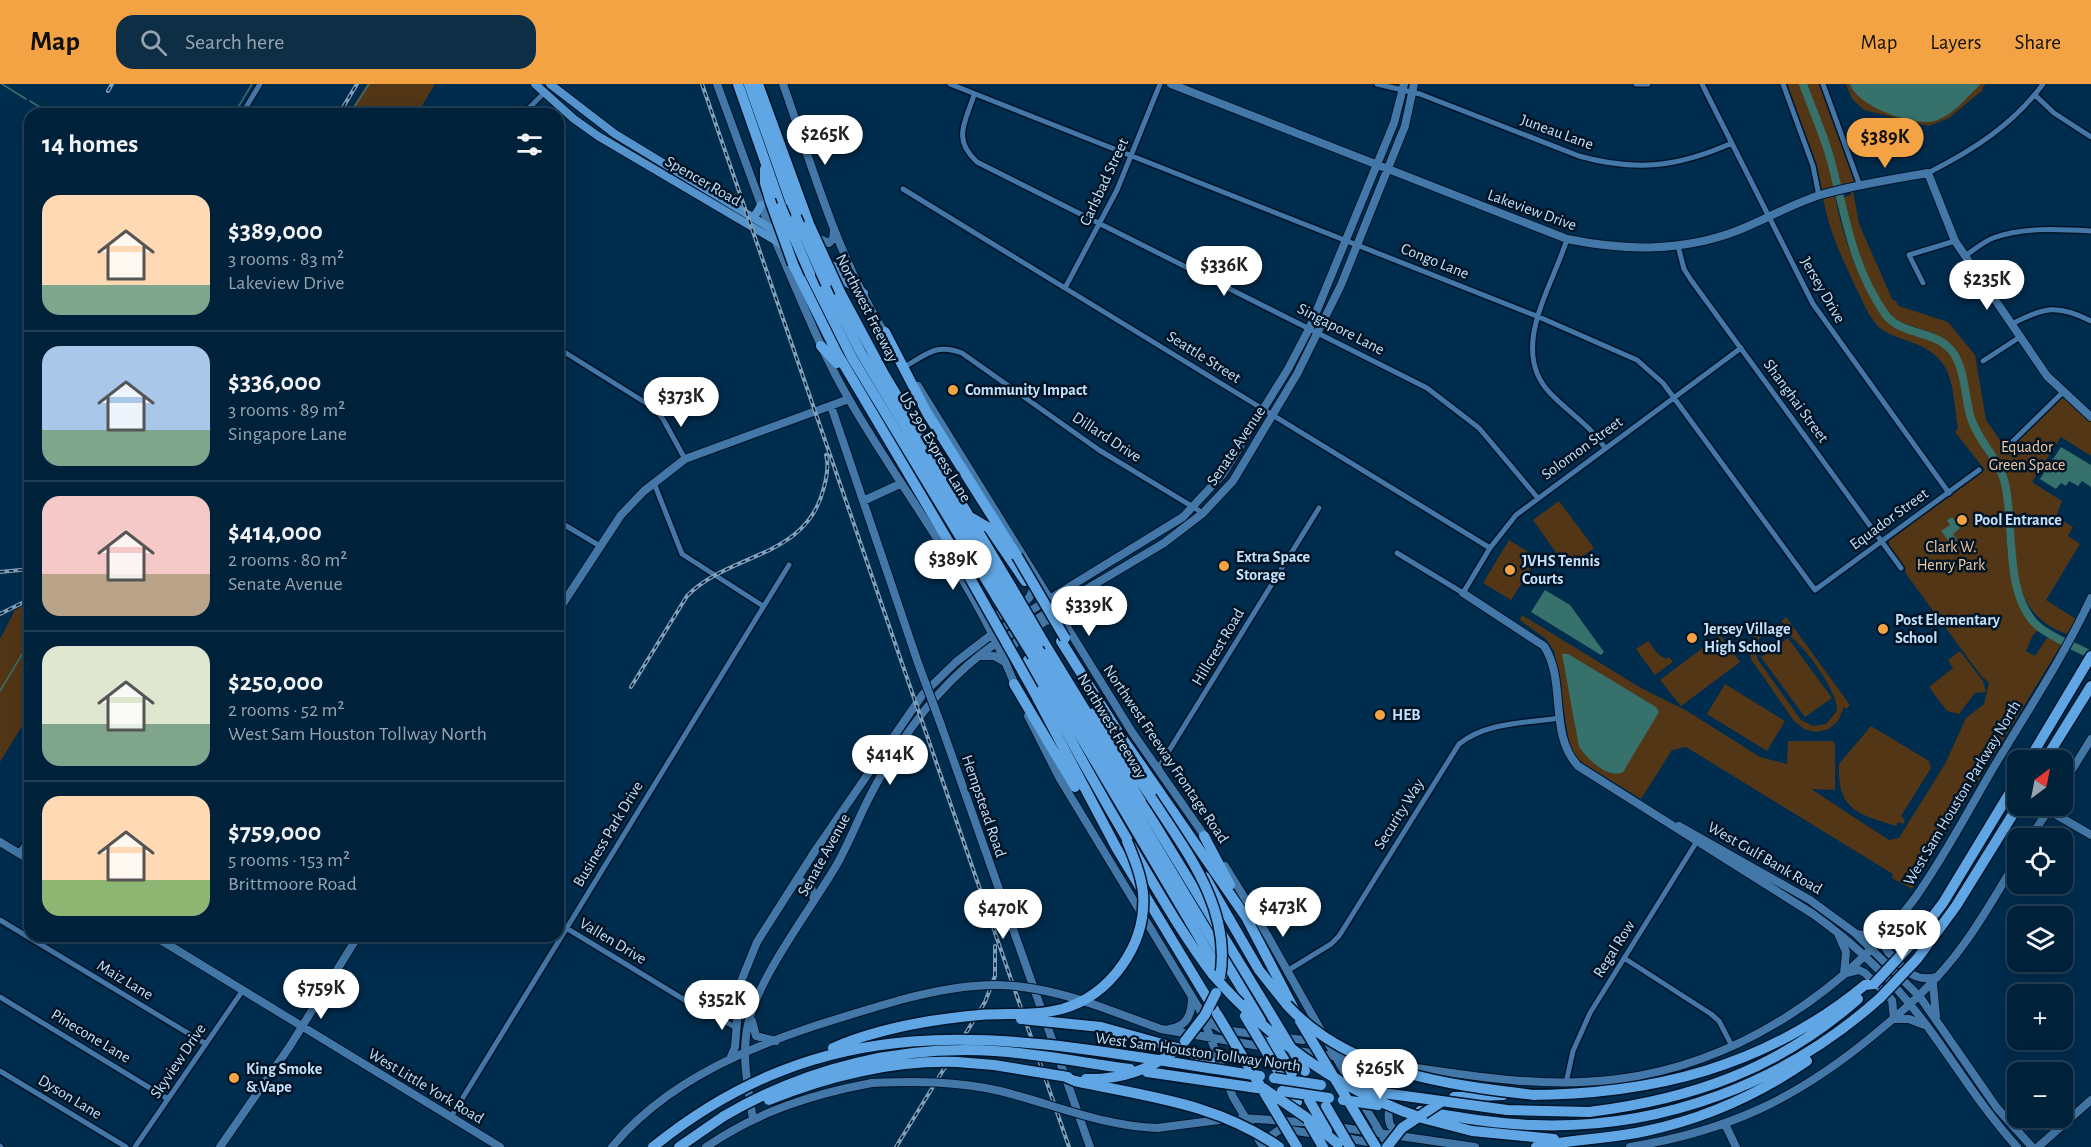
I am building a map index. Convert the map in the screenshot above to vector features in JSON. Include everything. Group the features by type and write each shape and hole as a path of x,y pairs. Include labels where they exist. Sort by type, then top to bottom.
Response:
{"highway":[{"name":"Northwest Freeway","path":"738,84 781,207 810,274 858,367 1004,593"},
{"name":"US 290 Express Lane","path":"749,84 796,217 826,284 861,353 1004,593 1037,654 1339,1147"},
{"name":"Northwest Freeway","path":"758,84 809,224 840,292 871,352 969,516 1004,593 1021,638 1079,702 1350,1147"},
{"path":"765,163 765,203 837,353 966,571 1033,690 1117,849 1297,1147"},
{"path":"885,332 887,342 927,413 1065,636 1091,688 1171,811 1248,920"},
{"path":"821,346 836,361 887,450 941,535 953,549"},
{"path":"969,516 989,528 1065,636"},
{"name":"Northwest Freeway","path":"1037,654 1323,1147"},
{"path":"1037,654 1071,742 1127,841 1183,935 1241,1008 1302,1059 1364,1095 1438,1123 1514,1137 1578,1140"},
{"path":"2035,750 2091,656"},
{"path":"1014,684 1101,830 1117,849"},
{"path":"2051,750 2091,686"},
{"path":"724,1116 734,1116 782,1095 831,1079 916,1063 982,1064 1063,1076 1104,1079 1144,1069 1179,1047 1205,1015 1220,977 1222,936 1211,897 1151,797 1094,712 1079,702"},
{"name":"West Sam Houston Tollway North","path":"653,1147 713,1104 797,1064 878,1044 914,1040 977,1038 1018,1041 1470,1106 1543,1113 1588,1112 1661,1101 1758,1068 1834,1019 1874,984 1914,941 1943,903 2007,797"},
{"name":"West Sam Houston Tollway North","path":"679,1147 724,1116 776,1089 847,1065 910,1053 976,1050 1033,1055 1489,1121 1539,1125 1586,1124 1661,1113 1739,1088 1805,1054 1871,1006 1917,959 1956,906 2012,816"},
{"path":"1204,836 1296,1013 1376,1147"},
{"path":"797,1064 840,1045 904,1027 965,1017 1061,1009 1086,999 1100,989 1123,964 1139,929 1143,894 1127,841"},
{"path":"1188,857 1199,866 1259,970 1275,992 1291,1010 1332,1041 1386,1066 1421,1077 1534,1095"},
{"path":"1388,1147 1402,1128 1417,1116 1454,1097 1617,1090 1678,1080 1717,1069 1789,1038 1815,1023 1865,985 1874,984"},
{"path":"1536,1147 1646,1131 1738,1101 1814,1057 1863,1019 1871,1006"},
{"path":"875,1035 945,1024 999,1019 1078,1024 1128,1033 1184,1050 1253,1082 1307,1118 1339,1147"},
{"path":"1063,1076 1097,1086 1194,1105 1243,1123 1279,1147"}],"main road":[{"name":"Spencer Road","path":"535,84 544,89 563,108"},
{"name":"Spencer Road","path":"550,84 597,122 857,280"},
{"path":"717,84 748,172 765,203 770,229 821,346 849,399 996,643 1060,779 1200,1010 1213,1040 1224,1076 1244,1117 1264,1146"},
{"name":"Northwest Freeway Frontage Road","path":"783,84 832,222 857,280 885,332 1056,607 1065,636 1236,882 1388,1147"},
{"name":"Lakeview Drive","path":"1171,84 1567,239 1629,248 1678,246 1715,238 1819,196 1848,188 1928,173"},
{"name":"Senate Avenue","path":"730,1059 735,1047 736,1006 742,975 753,950 797,879 914,706 945,672 991,634 1165,529 1193,507 1223,474 1264,410 1310,327 1378,165 1394,123 1403,87"},
{"name":"Senate Avenue","path":"753,1119 745,1053 751,1013 764,985 837,864 881,775 916,720 978,656 1164,543 1203,513 1233,481 1274,416 1318,331 1358,245 1405,126 1413,88"},
{"path":"544,89 587,120 597,122"},
{"name":"Spencer Road","path":"564,109 574,119 610,143 864,293"},
{"path":"748,172 775,216 829,243 835,235 832,222"},
{"path":"1928,173 1955,241 1965,256 2020,337 2062,393 2091,417"},
{"path":"750,216 756,214 765,203"},
{"path":"564,602 621,515 654,483 685,459 849,399"},
{"name":"Hempstead Road","path":"831,406 918,663 1090,1147"},
{"path":"863,501 900,484"},
{"path":"976,607 1001,616 1027,601 1034,591 1033,569"},
{"name":"West Gulf Bank Road","path":"1463,593 1544,646 1554,673 1566,747 1570,757 1578,766 1698,839 1810,900 1855,933 1920,997 1993,1102 2032,1147"},
{"name":"West Sam Houston Parkway North","path":"612,1147 638,1121 707,1069 777,1041 900,1000 954,987 1010,983 1070,996 1161,1029 1213,1040 1521,1083 1566,1083 1617,1079 1645,1074 1702,1058 1732,1046 1790,1015 1844,974 1888,931 1928,878 2061,655 2091,598"},
{"path":"1009,672 1007,657 1016,642 1047,620 1056,622"},
{"path":"978,656 994,656 1003,661"},
{"path":"2073,768 2091,739"},
{"path":"2061,816 2091,835"},
{"name":"West Gulf Bank Road","path":"1698,839 1802,907 1863,956 1911,1005 1928,1026 1985,1110 2017,1147"},
{"path":"0,842 24,857"},
{"path":"1630,1147 1725,1124 1775,1103 1817,1079 1920,997 1965,943 2007,876"},
{"path":"797,879 811,886 814,902"},
{"path":"1855,933 1877,935 1888,931"},
{"path":"1888,931 1885,947 1908,971 1924,980 1935,979"},
{"path":"1838,934 1846,952 1844,974 1859,970 1865,973 1892,1000 1894,1019"},
{"name":"West Little York Road","path":"164,942 500,1147"},
{"path":"220,1147 302,1027 354,942"},
{"path":"1935,979 1932,997 1936,1021"},
{"path":"1161,1029 1179,1027 1188,1019 1192,1010 1192,996"},
{"path":"1200,1010 1214,1025 1223,1030 1303,1040 1312,1031 1313,1019"},
{"path":"751,1013 752,1027 756,1036 777,1041"},
{"path":"1894,1019 1909,1019 1928,1026"},
{"path":"1403,1138 1392,1128 1389,1120 1396,1082 1413,1067"},
{"path":"706,1147 753,1119 810,1096 872,1083 922,1081 976,1086 1102,1121 1157,1128 1244,1117 1289,1119 1382,1135 1475,1147"},
{"path":"2038,1147 2091,1100"},
{"path":"1213,1121 1241,1129 1264,1146"},
{"path":"1725,1124 1736,1147"},
{"path":"1264,1146 1279,1130 1289,1130 1369,1142 1376,1147"},
{"path":"1419,1147 1428,1141"}],"street":[{"path":"246,108 260,84"},
{"name":"Congo Lane","path":"950,84 1539,317 1637,360 1656,374 1815,590"},
{"name":"Carlsbad Street","path":"1065,288 1100,225 1132,157 1160,84"},
{"name":"Juneau Lane","path":"1377,84 1413,88 1579,156 1605,163 1663,165 1691,159 1732,143"},
{"path":"1636,84 1648,84"},
{"name":"Jersey Drive","path":"1702,84 1812,304 1949,492"},
{"path":"1783,84 1813,166 1819,196"},
{"path":"1823,84 1860,186"},
{"name":"Lakeview Drive","path":"1928,173 1983,143 2012,120 2043,84"},
{"path":"527,108 544,89"},
{"name":"Singapore Lane","path":"975,95 961,134 965,150 977,162 1100,225 1318,331 1427,388 1453,405 1495,444 1537,497"},
{"path":"2035,95 2054,113 2091,137"},
{"name":"Seattle Street","path":"903,189 1490,548"},
{"path":"1965,256 1992,239 2024,231 2054,228 2091,231"},
{"path":"1567,239 1539,317 1532,352 1538,377 1551,394 1590,428 1605,448"},
{"path":"1923,283 1909,255 1955,241"},
{"name":"Shanghai Street","path":"1678,246 1684,269 1901,568"},
{"path":"2012,324 2029,315 2058,308 2091,321"},
{"path":"1983,361 2020,337"},
{"name":"Dillard Drive","path":"906,366 936,349 947,347 962,353 1099,450 1203,513"},
{"name":"Solomon Street","path":"1463,593 1490,548 1508,524 1537,497 1741,348"},
{"path":"564,352 654,408 663,419 685,459"},
{"path":"2007,447 2062,393"},
{"name":"Equador Street","path":"1815,590 1979,470"},
{"path":"654,483 682,554 763,606"},
{"name":"Hillcrest Road","path":"1158,770 1319,508"},
{"path":"564,525 600,546"},
{"name":"West Gulf Bank Road","path":"1397,553 1463,593"},
{"name":"Business Park Drive","path":"564,931 789,565"},
{"name":"Security Way","path":"1287,971 1339,936 1459,744 1472,734 1491,728 1560,718"},
{"name":"Regal Row","path":"1566,1083 1571,1058 1583,1027 1698,839"},
{"path":"19,854 24,846"},
{"name":"Maiz Lane","path":"0,920 24,934"},
{"name":"Vallen Drive","path":"566,928 688,1002 735,1027"},
{"name":"Maiz Lane","path":"37,942 206,1044"},
{"name":"Business Park Drive","path":"451,1117 557,942"},
{"path":"1624,958 1711,1014 1719,1021 1732,1046"},
{"name":"Skyview Drive","path":"135,1147 243,990"},
{"name":"Pinecone Lane","path":"0,997 168,1099"},
{"path":"716,1016 726,1015 736,1006"},
{"name":"Dyson Lane","path":"0,1071 126,1147"}],"green space":[{"path":"367,84 435,84 421,108 352,108"},
{"path":"1787,84 1821,84 1855,179 1853,184 1823,190 1821,188 1816,164"},
{"path":"1846,84 1986,84 1983,90 1949,118 1929,126 1864,110 1852,99"},
{"name":"Equador Green Space","path":"1853,190 1859,224 1893,301 1895,300 1899,306 1948,322 1975,355 1986,420 2007,450 2060,399 2065,399 2091,420 2091,456 2061,437 2032,482 2062,501 2056,517 2073,527 2068,536 2080,544 2046,600 2076,619 2067,634 2043,622 2028,604 2019,582 2014,558 2006,481 1998,458 1978,428 1964,375 1955,354 1942,338 1894,318 1885,309 1869,280 1849,226 1842,198 1851,195 1850,191"},
{"name":"Clark W. Henry Park","path":"1835,196 1856,268 1875,304 1898,328 1939,343 1955,362 1972,429 2002,485 2012,578 2027,612 2040,629 2033,635 2026,651 2035,656 2047,638 2063,642 1912,889 1892,878 1893,874 1686,747 1672,750 1641,799 1578,760 1570,748 1554,651 1546,639 1520,620 1522,615 1641,688 1687,711 1760,757 1787,764 1788,741 1833,741 1835,745 1835,790 1811,789 1889,840 1899,838 1945,764 1966,718 1984,704 1989,682 1982,677 1906,574 1905,567 1889,545 1889,540 1985,470 1955,432 1958,428 1952,385 1943,364 1924,348 1882,330 1867,311 1832,233 1823,198"},
{"path":"1559,501 1594,548 1567,568 1533,520"},
{"name":"JVHS Tennis Courts","path":"1509,540 1538,558 1511,600 1483,583"},
{"path":"24,605 24,723 0,762 0,639 15,610"},
{"path":"1786,617 1850,705 1846,709 1844,707 1838,721 1829,729 1816,732 1804,729 1794,721 1751,659 1751,644 1757,632 1768,625 1783,624 1782,621","holes":["1777,629 1785,632 1805,651 1832,691 1837,711 1826,724 1813,726 1801,720 1758,660 1756,649 1762,635"]},
{"path":"1720,635 1740,662 1681,706 1660,680"},
{"path":"1788,638 1832,698 1805,717 1761,657"},
{"path":"1648,641 1658,654 1666,659 1669,657 1673,662 1655,675 1636,649"},
{"path":"1960,651 1983,681 1986,692 1975,693 1959,714 1947,711 1929,687 1953,668 1948,660"},
{"path":"1725,684 1785,721 1767,751 1707,714"},
{"path":"1871,726 1929,761 1931,768 1901,816 1905,820 1903,824 1898,822 1896,826 1861,814 1846,801 1842,792 1839,764"}],"shaded area":[{"path":"1850,84 1981,84 1947,115 1941,119 1925,122 1900,118 1874,107 1863,100"},
{"path":"2061,447 2091,465 2091,487 2082,481 2078,486 2069,481 2066,486 2061,483 2056,489 2040,479"},
{"path":"1952,517 1960,528 1953,534 1957,540 1951,544 1941,531 1950,525 1947,520"},
{"path":"1545,590 1570,605 1604,652 1601,655 1531,612"},
{"path":"1562,654 1568,654 1656,707 1659,712 1623,772 1617,774 1605,771 1592,762 1579,747"}],"waterway":[{"path":"2,84 26,99"},
{"path":"238,108 252,84"},
{"path":"354,108 369,84"},
{"path":"1803,84 1828,151 1857,258 1874,295 1892,321 1939,340 1947,346 1958,361 1973,424 1998,466 2005,484 2015,579 2020,598 2028,614 2045,631 2091,655"},
{"path":"30,101 41,108"},
{"path":"0,691 24,651"}],"railway":[{"path":"108,91 112,84"},
{"path":"343,108 357,84"},
{"path":"702,84 1069,1147"},
{"path":"631,687 687,596 724,571 785,542 801,528 815,511 824,487 827,471 826,455"},
{"path":"0,572 24,570"},
{"path":"0,614 24,602"},
{"path":"896,1147 985,1002 995,976 995,946"}],"place":[{"name":"Community Impact","path":"953,390"},
{"name":"Pool Entrance","path":"1962,520"},
{"name":"Extra Space Storage","path":"1224,566"},
{"name":"JVHS Tennis Courts","path":"1510,570"},
{"name":"Post Elementary School","path":"1883,629"},
{"name":"Jersey Village High School","path":"1692,638"},
{"name":"HEB","path":"1380,715"},
{"name":"King Smoke & Vape","path":"234,1078"}]}
